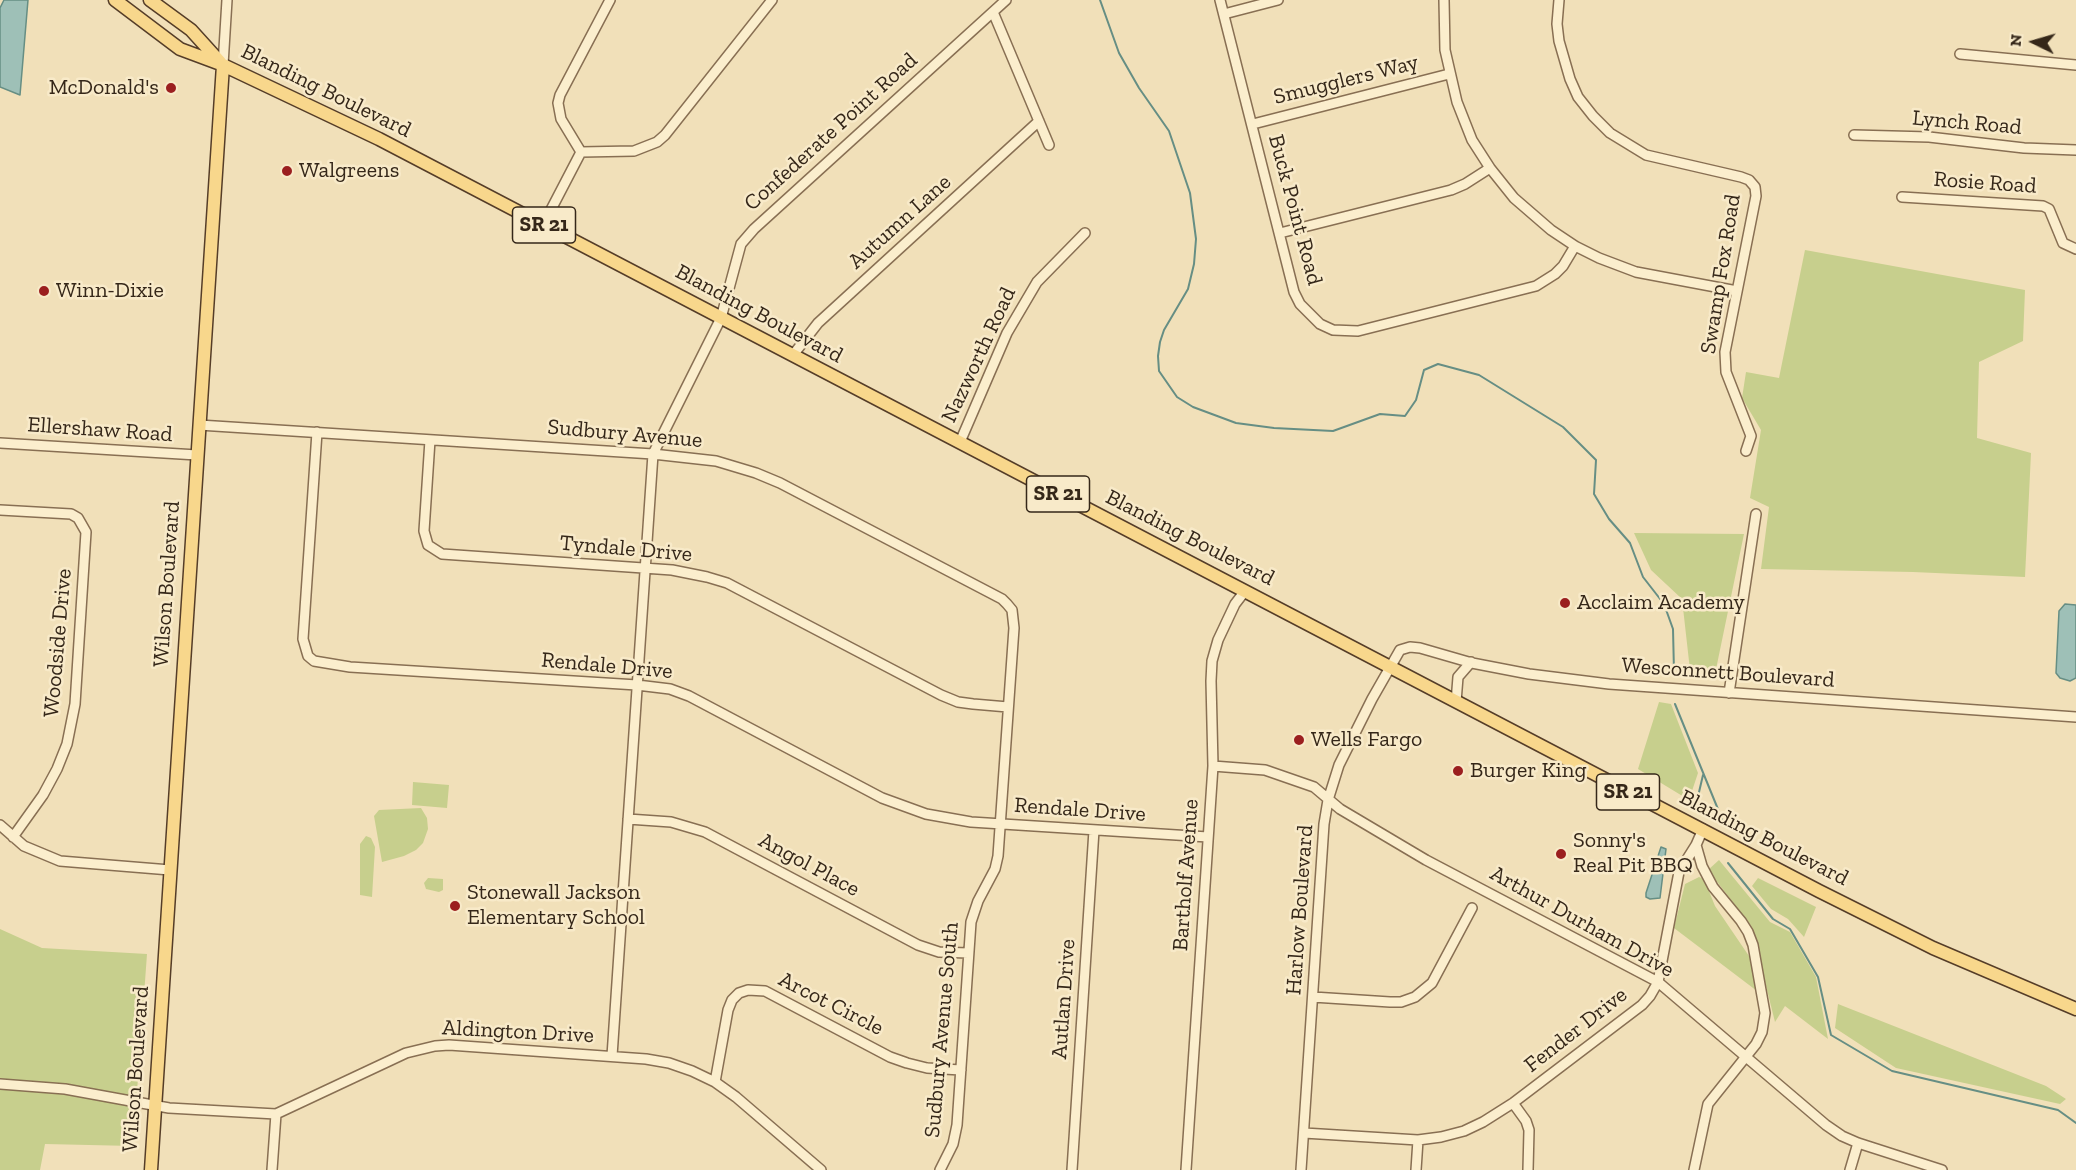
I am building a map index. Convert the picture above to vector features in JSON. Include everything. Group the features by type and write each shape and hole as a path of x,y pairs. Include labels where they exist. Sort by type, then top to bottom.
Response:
{"main road":[{"name":"Blanding Boulevard","path":"115,0 153,31 180,49 223,65 370,135 1631,794 1933,948 2076,1009"},
{"name":"Blanding Boulevard","path":"150,0 191,30 223,65"},
{"name":"Wilson Boulevard","path":"151,1170 223,65"}],"street":[{"name":"Wilson Boulevard","path":"223,65 227,0"},
{"path":"581,152 561,119 558,103 560,95 610,0"},
{"path":"581,152 634,151 657,142 665,135 772,0"},
{"name":"Confederate Point Road","path":"652,454 721,318 741,244 754,229 1006,0"},
{"name":"Buck Point Road","path":"1220,0 1294,292 1300,304 1320,324 1333,330 1358,331 1536,286 1547,281 1563,266 1575,246"},
{"path":"1224,14 1278,0"},
{"path":"1444,0 1443,24 1449,74 1462,119 1490,168 1514,198 1533,216 1575,246 1636,272 1737,291"},
{"name":"Swamp Fox Road","path":"1559,0 1557,24 1559,41 1569,79 1578,97 1610,133 1646,154 1742,177 1749,180 1755,187 1756,196 1725,352 1726,372 1751,436 1746,451"},
{"path":"993,12 1049,145"},
{"path":"1960,54 2076,66"},
{"name":"Smugglers Way","path":"1252,124 1449,74"},
{"name":"Autumn Lane","path":"793,355 818,323 1039,121"},
{"name":"Lynch Road","path":"1854,135 1929,137 2024,148 2076,150"},
{"path":"543,225 581,152"},
{"path":"1280,233 1444,192 1465,184 1490,168"},
{"name":"Rosie Road","path":"1902,197 2043,206 2049,209 2063,243 2076,249"},
{"name":"Nazworth Road","path":"960,442 1007,333 1036,282 1085,233"},
{"name":"Sudbury Avenue","path":"199,425 652,454 716,461 780,483 1002,599 1011,610"},
{"name":"Rendale Drive","path":"316,432 303,639 308,656 314,661 321,664 350,667 637,684 670,689 689,696 902,807 948,819 1208,837"},
{"name":"Tyndale Drive","path":"430,440 424,531 428,545 441,554 689,572 727,584 941,695 973,705 1008,707"},
{"name":"Ellershaw Road","path":"0,443 197,456"},
{"path":"612,1056 652,454"},
{"name":"Woodside Drive","path":"0,510 71,514 78,518 86,532 75,704 69,733 57,769 43,795 12,837"},
{"path":"1729,693 1756,514"},
{"name":"Bartholf Avenue","path":"1186,1170 1213,766 1212,661 1218,640 1235,604 1245,591"},
{"name":"Sudbury Avenue South","path":"940,1170 953,1144 957,1125 971,922 978,901 995,869 998,856 1014,627 1011,610"},
{"name":"Wesconnett Boulevard","path":"1390,667 1400,650 1410,647 1471,662 1563,680 2076,717"},
{"path":"1456,702 1458,677 1471,662"},
{"name":"Harlow Boulevard","path":"1301,1170 1324,824 1328,800 1339,765 1390,667"},
{"name":"Arthur Durham Drive","path":"1213,766 1246,767 1279,773 1314,788 1340,809 1426,860 1658,982 1826,1125 1858,1143 1942,1170"},
{"name":"Angol Place","path":"628,819 671,822 705,832 918,945 939,952 969,953"},
{"path":"0,825 24,846 60,861 170,870"},
{"name":"Fender Drive","path":"1304,1133 1418,1140 1441,1137 1464,1131 1484,1122 1514,1103 1642,1005 1650,996 1658,982 1679,872 1703,829"},
{"name":"Autlan Drive","path":"1072,1170 1094,830"},
{"path":"1694,1170 1708,1104 1756,1044 1762,1032 1765,1013 1753,945 1741,921 1713,887 1702,866 1696,845"},
{"path":"1313,998 1401,1002 1415,997 1432,983 1472,908"},
{"name":"Arcot Circle","path":"715,1082 728,1010 732,1000 739,993 748,990 765,991 890,1057 927,1068 961,1070"},
{"name":"Aldington Drive","path":"0,1084 65,1089 170,1107 276,1114 398,1057 435,1046 612,1056 669,1063 715,1082 736,1097 821,1170"},
{"path":"1514,1103 1529,1130 1528,1170"},
{"path":"272,1170 276,1114"},
{"path":"1416,1170 1418,1140"},
{"path":"1850,1170 1858,1143"}],"green space":[{"path":"1805,250 2025,290 2023,341 1979,362 1977,438 2031,453 2025,577 1761,569 1769,507 1750,498 1761,430 1742,398 1746,372 1779,378"},
{"path":"1634,533 1744,534 1715,674 1690,670 1682,599 1651,570"},
{"path":"1659,702 1671,704 1698,773 1689,800 1638,769"},
{"path":"413,782 449,785 447,808 412,805"},
{"path":"421,808 427,818 428,829 423,843 416,850 404,856 382,862 374,816 379,810"},
{"path":"366,836 371,838 375,847 372,897 360,895 360,844"},
{"path":"1719,860 1770,922 1790,932 1816,977 1828,1039 1785,1006 1775,1022 1751,926 1708,870"},
{"path":"1699,877 1704,879 1715,906 1751,959 1757,991 1674,928 1685,884"},
{"path":"428,878 443,879 443,890 439,892 426,889 424,883"},
{"path":"1758,878 1816,907 1804,937 1788,919 1771,909 1752,886"},
{"path":"0,929 42,948 147,954 133,1146 45,1144 40,1170 0,1170"},
{"path":"1838,1004 2046,1086 2066,1099 2060,1104 1896,1068 1835,1028"}],"water":[{"path":"4,0 28,0 20,95 0,87 0,8"},
{"path":"2065,604 2076,605 2076,678 2070,681 2060,678 2056,673 2059,611"},
{"path":"1661,847 1666,849 1660,898 1650,899 1646,897 1646,893"}],"waterway":[{"path":"1100,0 1119,53 1139,88 1169,131 1190,193 1196,239 1194,264 1188,289 1164,330 1158,356 1159,371 1177,397 1193,407 1236,423 1274,428 1333,431 1380,414 1405,416 1416,400 1424,370 1438,364 1479,375 1563,427 1596,460 1594,494 1609,519 1630,543 1643,577 1664,604 1673,629 1674,672"},
{"path":"1675,704 1722,819"},
{"path":"1696,805 1703,775"},
{"path":"1728,863 1773,919 1790,929 1818,977 1831,1035 1892,1071 2058,1110 2076,1123"}],"place":[{"name":"McDonald's","path":"171,88"},
{"name":"Walgreens","path":"287,171"},
{"name":"Winn-Dixie","path":"44,291"},
{"name":"Acclaim Academy","path":"1565,603"},
{"name":"Wells Fargo","path":"1299,740"},
{"name":"Burger King","path":"1458,771"},
{"name":"Sonny's Real Pit BBQ","path":"1561,854"},
{"name":"Stonewall Jackson Elementary School","path":"455,906"}]}
